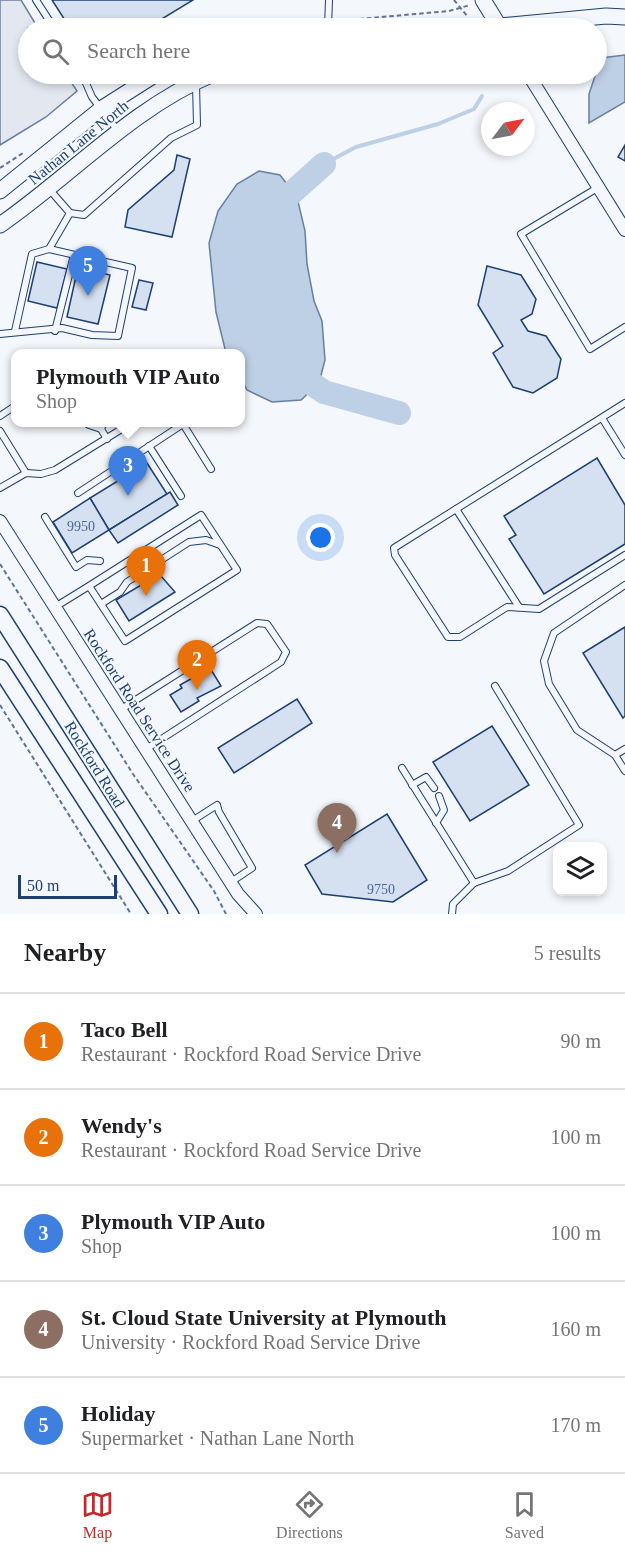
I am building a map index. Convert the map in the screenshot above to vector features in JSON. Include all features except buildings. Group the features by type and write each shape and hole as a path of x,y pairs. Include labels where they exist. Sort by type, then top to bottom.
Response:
{"main road":[{"name":"Rockford Road","path":"0,615 190,914"},
{"name":"Rockford Road","path":"0,668 159,914"}],"street":[{"path":"484,1 494,18"},
{"path":"587,18 625,17"},
{"name":"Nathan Lane North","path":"0,192 101,109 140,84"},
{"name":"Nathan Lane North","path":"0,225 49,189 118,132 178,89 189,84"},
{"path":"534,84 625,230"},
{"path":"0,179 31,168"},
{"name":"Rockford Road Service Drive","path":"0,522 230,882 246,905 256,914"}],"lane":[{"path":"36,0 48,18"},
{"path":"328,18 329,0"},
{"path":"86,84 92,97 118,132"},
{"path":"49,189 70,213 84,215 171,138 197,125 196,84"},
{"path":"599,187 521,234 590,349 625,327"},
{"path":"49,249 70,213"},
{"path":"0,334 15,331 55,331 62,328 92,335 118,336 132,268 49,249 32,254 15,331"},
{"path":"55,331 74,255"},
{"path":"625,403 394,548 401,564 448,637 460,637 507,607 539,609 625,555"},
{"path":"602,418 625,456"},
{"path":"103,427 107,439"},
{"path":"0,488 26,472 41,474 55,470 126,427"},
{"path":"78,493 178,427"},
{"path":"185,427 211,469"},
{"path":"0,430 26,472"},
{"path":"149,446 182,496"},
{"path":"456,509 519,607"},
{"path":"55,608 89,586 201,515 237,570 125,640 89,586"},
{"path":"45,517 76,567 87,560 100,561"},
{"path":"101,604 120,592 127,582 189,542 206,540 221,546"},
{"path":"625,585 554,633 544,662 549,684 578,730 615,755 625,771"},
{"path":"120,710 257,623 267,624 286,652 281,662 146,749"},
{"path":"452,914 453,904 474,883 508,871 579,825 495,686"},
{"path":"615,755 625,749"},
{"path":"402,768 474,883"},
{"path":"412,785 426,777 434,788"},
{"path":"436,823 444,810 439,796"},
{"path":"192,821 217,805 252,868 230,882"}],"path":[{"path":"454,0 469,18"},
{"path":"388,18 449,11 459,6 484,1"},
{"path":"0,564 133,774 214,891 226,914"},
{"path":"0,705 131,914"}],"shaded area":[{"path":"0,0 21,0 32,18 18,18 18,84 72,84 77,91 46,117 0,145"}],"water":[{"path":"625,55 625,102 589,123 589,94 592,84 607,84 607,57"},
{"path":"259,171 280,175 297,197 305,231 307,264 314,301 322,321 325,360 319,383 301,400 272,402 247,390 245,386 245,349 225,349 216,312 209,243 218,211 237,184"}],"waterway":[{"path":"324,164 356,147 438,124 474,109 482,96"},
{"path":"268,214 324,164"},
{"path":"289,368 324,392 399,413"}],"place":[{"name":"Holiday","path":"88,296"},
{"name":"Plymouth VIP Auto","path":"128,496"},
{"name":"Taco Bell","path":"146,596"},
{"name":"Wendy's","path":"197,690"},
{"name":"St. Cloud State University at Plymouth","path":"337,853"}]}
